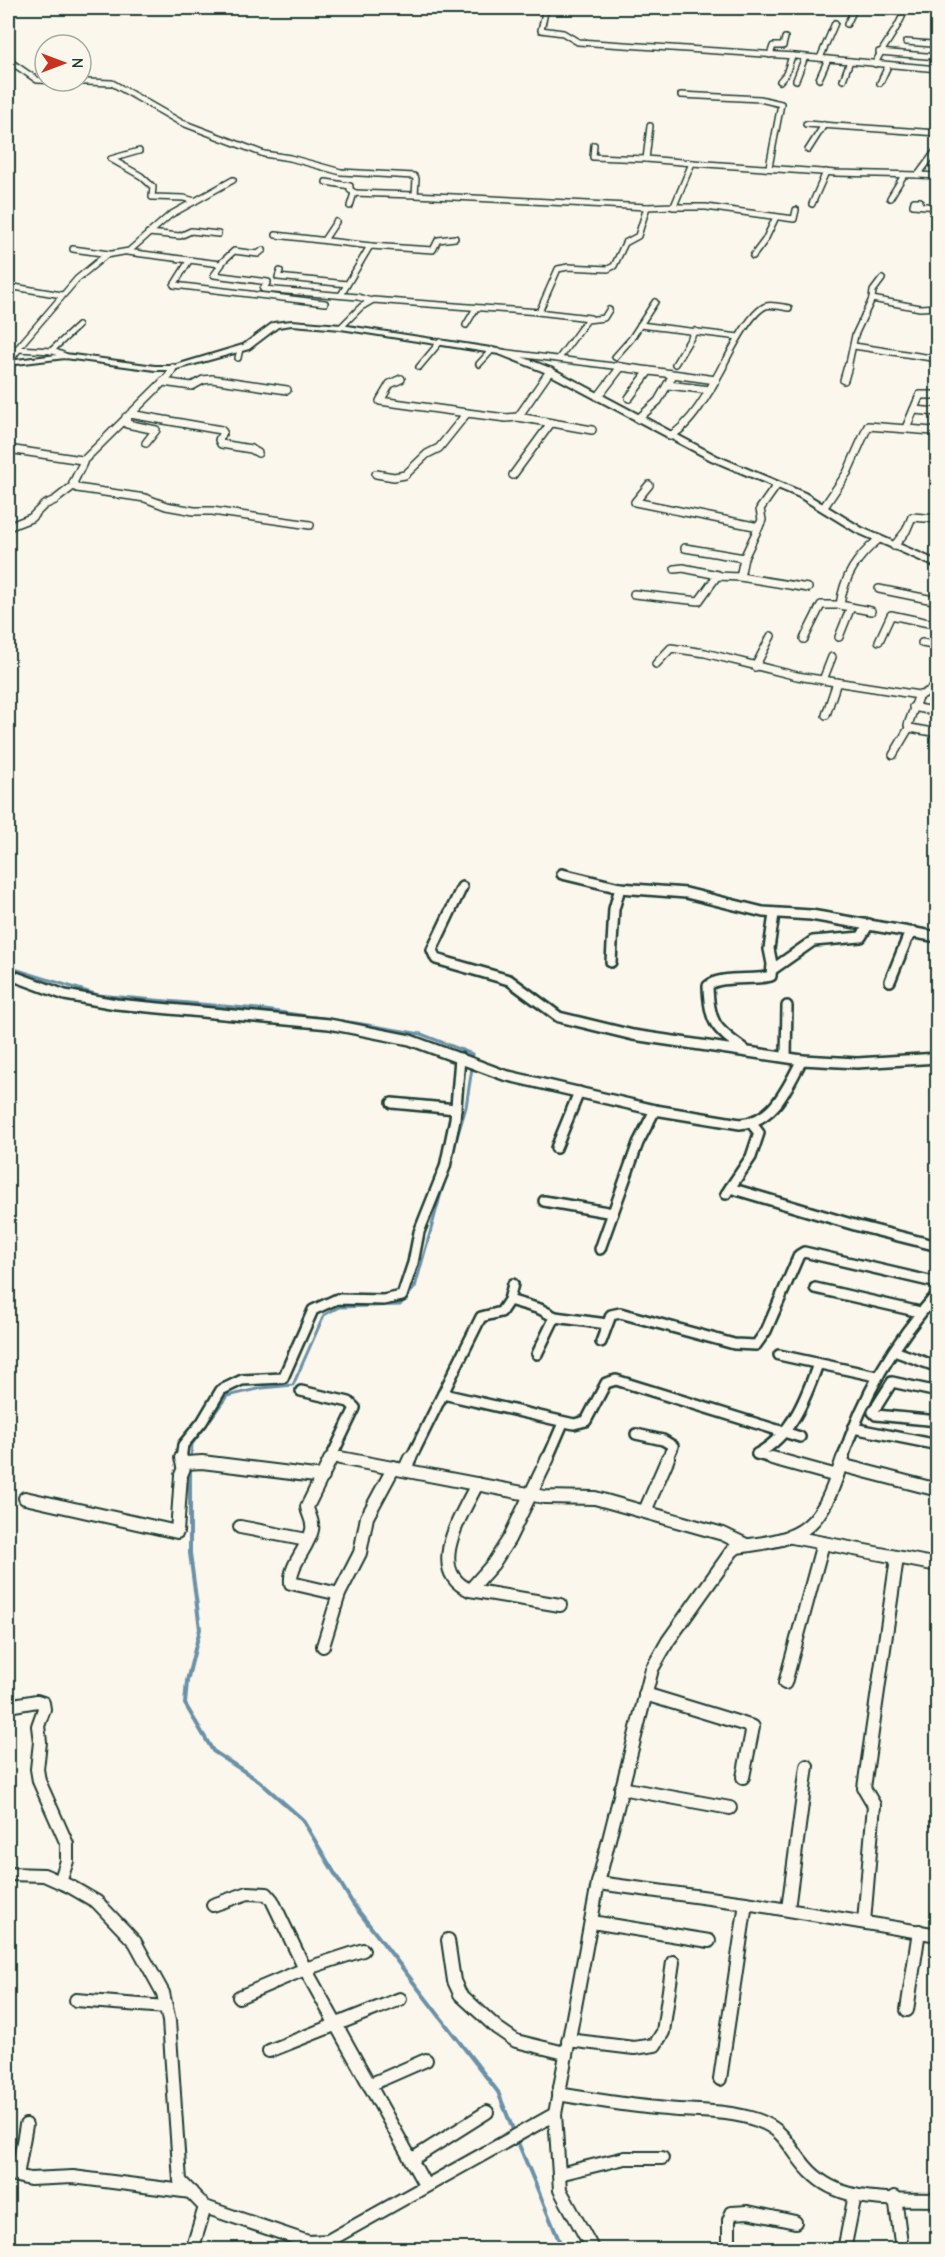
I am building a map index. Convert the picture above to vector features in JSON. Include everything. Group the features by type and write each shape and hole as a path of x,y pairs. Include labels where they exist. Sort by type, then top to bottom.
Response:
{"street":[{"path":"546,8 541,30 563,33 574,41 820,58 938,69"},
{"path":"847,24 852,14 851,8"},
{"path":"858,8 934,9"},
{"path":"874,64 879,52 888,45 897,30 907,9"},
{"path":"928,15 934,9"},
{"path":"820,58 835,23"},
{"path":"770,56 773,46 783,46 785,38"},
{"path":"906,42 934,44 938,42"},
{"path":"879,52 938,57"},
{"path":"780,81 786,74 792,57"},
{"path":"796,80 805,57"},
{"path":"819,79 828,59"},
{"path":"8,60 38,81 111,83 182,123 262,153 341,172 414,176 416,179 414,195"},
{"path":"843,80 850,61"},
{"path":"880,83 888,66"},
{"path":"681,95 760,99 781,104 769,167"},
{"path":"806,124 938,133"},
{"path":"646,159 650,126"},
{"path":"808,150 824,126"},
{"path":"594,146 593,157 826,172 938,176"},
{"path":"918,175 924,170 932,152 938,147"},
{"path":"139,151 111,159 142,177 153,187 151,196 154,198 184,198 195,201"},
{"path":"673,207 689,166 693,163"},
{"path":"812,204 826,172"},
{"path":"890,198 904,175"},
{"path":"127,252 170,215 233,180"},
{"path":"326,182 349,185 350,190 355,193 647,207 706,207 796,219 796,210"},
{"path":"350,206 355,193"},
{"path":"920,201 913,201 913,205 938,207"},
{"path":"537,312 541,310 554,274 560,267 608,269 614,266 625,243 638,236 647,207"},
{"path":"753,256 765,240 776,217"},
{"path":"324,240 336,222"},
{"path":"148,232 180,236 191,231 218,234"},
{"path":"276,235 432,250 438,240 455,238"},
{"path":"341,295 372,246"},
{"path":"73,249 109,254 127,252 222,264"},
{"path":"263,250 258,254 234,251 214,275 268,282 263,289 341,295 371,301 537,312 590,318 604,318 609,310"},
{"path":"8,363 31,331 62,295 77,279 109,254"},
{"path":"189,261 174,285 325,303"},
{"path":"280,271 279,277 347,284"},
{"path":"212,290 222,276"},
{"path":"844,380 855,335 872,299 873,291 882,279"},
{"path":"8,286 62,295"},
{"path":"273,298 280,291"},
{"path":"872,299 894,302 911,309 938,307"},
{"path":"341,327 371,301"},
{"path":"615,357 655,302"},
{"path":"670,436 680,431 710,390 739,337 763,306 789,308"},
{"path":"466,325 476,308"},
{"path":"559,358 590,318"},
{"path":"18,350 51,351 65,356 155,368 173,368 240,349 280,324 299,323 716,380"},
{"path":"640,325 739,337"},
{"path":"51,351 78,326"},
{"path":"675,364 695,331"},
{"path":"418,367 440,342"},
{"path":"854,346 938,358"},
{"path":"238,358 240,349"},
{"path":"479,364 497,351"},
{"path":"497,351 550,371 719,461 824,507 853,527 938,565"},
{"path":"8,363 65,356"},
{"path":"598,397 621,367"},
{"path":"8,527 31,518 44,505 55,500 73,486 83,461 173,372 173,368"},
{"path":"518,417 550,371"},
{"path":"629,398 649,371"},
{"path":"638,419 651,409 673,375"},
{"path":"163,382 192,386 202,380 212,379 287,390"},
{"path":"401,379 390,384 380,401 506,418 518,417 592,430"},
{"path":"668,385 710,390"},
{"path":"906,428 921,394 938,395"},
{"path":"915,409 938,412"},
{"path":"376,474 397,477 405,475 426,452 440,448 446,436 467,413"},
{"path":"128,415 127,423 156,430 146,442"},
{"path":"128,415 221,430 223,432 219,440 221,444 251,449 258,453"},
{"path":"513,475 551,423"},
{"path":"824,507 833,497 847,472 868,426 933,431"},
{"path":"8,448 83,461"},
{"path":"649,485 635,502 759,527"},
{"path":"740,577 744,558 762,519 760,509 777,485"},
{"path":"73,486 151,500 194,512 212,511 310,525"},
{"path":"894,546 906,531 912,517 938,519"},
{"path":"840,604 842,588 851,567 879,539"},
{"path":"685,548 744,558"},
{"path":"675,569 684,568 808,588"},
{"path":"634,594 699,601 718,575"},
{"path":"879,590 938,601"},
{"path":"804,639 821,605 840,604 871,611"},
{"path":"839,637 851,607"},
{"path":"879,641 891,615 938,625"},
{"path":"755,666 771,636"},
{"path":"922,643 938,646"},
{"path":"656,664 671,648 705,653 823,680 919,695 938,686"},
{"path":"823,680 832,657"},
{"path":"826,715 837,682"},
{"path":"892,755 909,728 913,707 919,695"},
{"path":"913,707 938,712"},
{"path":"909,728 938,733"},
{"path":"562,874 620,888 694,895 774,914 811,915 938,937"},
{"path":"462,887 432,950 436,959 510,981 535,998 549,1012 559,1017 633,1035 802,1060 857,1063 938,1058"},
{"path":"611,962 614,909 620,888"},
{"path":"747,1051 713,1023 708,1014 708,986 717,981 763,979 771,976 773,969 769,949 774,914"},
{"path":"773,969 813,941 861,937 869,924"},
{"path":"890,981 907,939 914,932"},
{"path":"8,974 75,997 116,1004 329,1024 410,1040 504,1075 655,1110 729,1123 752,1124 775,1108 802,1060"},
{"path":"786,1056 787,1006"},
{"path":"322,1477 188,1464 180,1456 183,1445 202,1422 221,1390 242,1380 283,1378 313,1310 337,1299 383,1299 402,1296 413,1263 419,1232 445,1167 456,1108 460,1058"},
{"path":"556,1148 579,1092"},
{"path":"392,1103 456,1108"},
{"path":"600,1250 638,1143 655,1110"},
{"path":"752,1124 759,1136 756,1147 728,1191 938,1246"},
{"path":"544,1201 613,1213"},
{"path":"601,1342 610,1315 620,1313 734,1344 756,1344 766,1330 799,1255 804,1252 938,1283"},
{"path":"323,1646 339,1594 360,1553 367,1517 400,1468 443,1394 481,1317 501,1312 509,1300 513,1284"},
{"path":"815,1288 920,1312"},
{"path":"593,2250 561,2190 555,2114 598,1883 652,1669 668,1641 732,1551 746,1545 779,1542 792,1537 808,1527 825,1505 853,1428 876,1376 920,1312 938,1293"},
{"path":"509,1300 540,1309 555,1317 607,1324"},
{"path":"537,1354 555,1317"},
{"path":"894,1351 936,1364"},
{"path":"779,1355 876,1376"},
{"path":"818,1364 806,1396 786,1433 766,1451 757,1455 938,1490"},
{"path":"443,1394 574,1424 586,1421 606,1383 616,1380 676,1396 800,1437"},
{"path":"938,1392 892,1382 873,1412 938,1421"},
{"path":"301,1391 354,1405 355,1411 307,1507 306,1512 313,1525 290,1575 291,1583 339,1594"},
{"path":"863,1403 875,1407"},
{"path":"470,1590 480,1575 500,1555 563,1423"},
{"path":"853,1428 938,1445"},
{"path":"636,1434 663,1440 673,1446 645,1511"},
{"path":"333,1457 531,1494 557,1497 582,1496 645,1511 723,1534 746,1545"},
{"path":"25,1498 177,1532 188,1464"},
{"path":"477,1484 450,1542 448,1551 452,1579 458,1586 470,1590 560,1605"},
{"path":"240,1527 307,1540"},
{"path":"792,1537 938,1565"},
{"path":"785,1683 800,1640 803,1612 823,1543"},
{"path":"864,1922 874,1805 864,1788 897,1558"},
{"path":"645,1694 753,1727 743,1777"},
{"path":"8,1706 37,1701 43,1703 44,1709 38,1726 37,1769 39,1781 67,1844 67,1861 60,1882"},
{"path":"788,1910 807,1766"},
{"path":"621,1788 730,1808"},
{"path":"8,1874 44,1875 60,1882 97,1902 135,1942 163,1993 166,2007 180,2181 205,2207 307,2246 328,2241 398,2204 425,2185 555,2114"},
{"path":"598,1883 746,1903 938,1935"},
{"path":"213,1905 248,1893 267,1894 305,1969 425,2185"},
{"path":"720,2079 746,1903"},
{"path":"592,1922 709,1941"},
{"path":"907,2010 919,1931"},
{"path":"448,1940 454,1981 460,1994 496,2028 516,2041 567,2046 651,2047 658,2043 663,2032 673,1962"},
{"path":"239,1997 305,1969 363,1950"},
{"path":"269,2051 400,1998"},
{"path":"76,2000 166,2007"},
{"path":"369,2085 426,2060"},
{"path":"558,2094 620,2105 741,2116 770,2125 784,2136 814,2176 828,2186 855,2194 938,2200"},
{"path":"411,2160 487,2112"},
{"path":"26,2126 17,2176 30,2180 73,2177 191,2192"},
{"path":"559,2174 625,2158 662,2158"},
{"path":"844,2250 855,2194"},
{"path":"895,2197 902,2250"},
{"path":"192,2250 205,2207"},
{"path":"729,2250 729,2220 732,2213 748,2212 795,2222"}],"waterway":[{"path":"8,967 98,995 258,1009 421,1034 472,1054 472,1058"},
{"path":"451,1157 466,1107 472,1068"},
{"path":"191,1460 192,1444 227,1396 262,1388 293,1385 324,1315 339,1307 400,1305 415,1287 446,1175"},
{"path":"190,1467 190,1553 200,1629 187,1681 185,1704 213,1751 259,1781 302,1819 353,1904 498,2092 514,2132"},
{"path":"517,2140 563,2250"}]}
